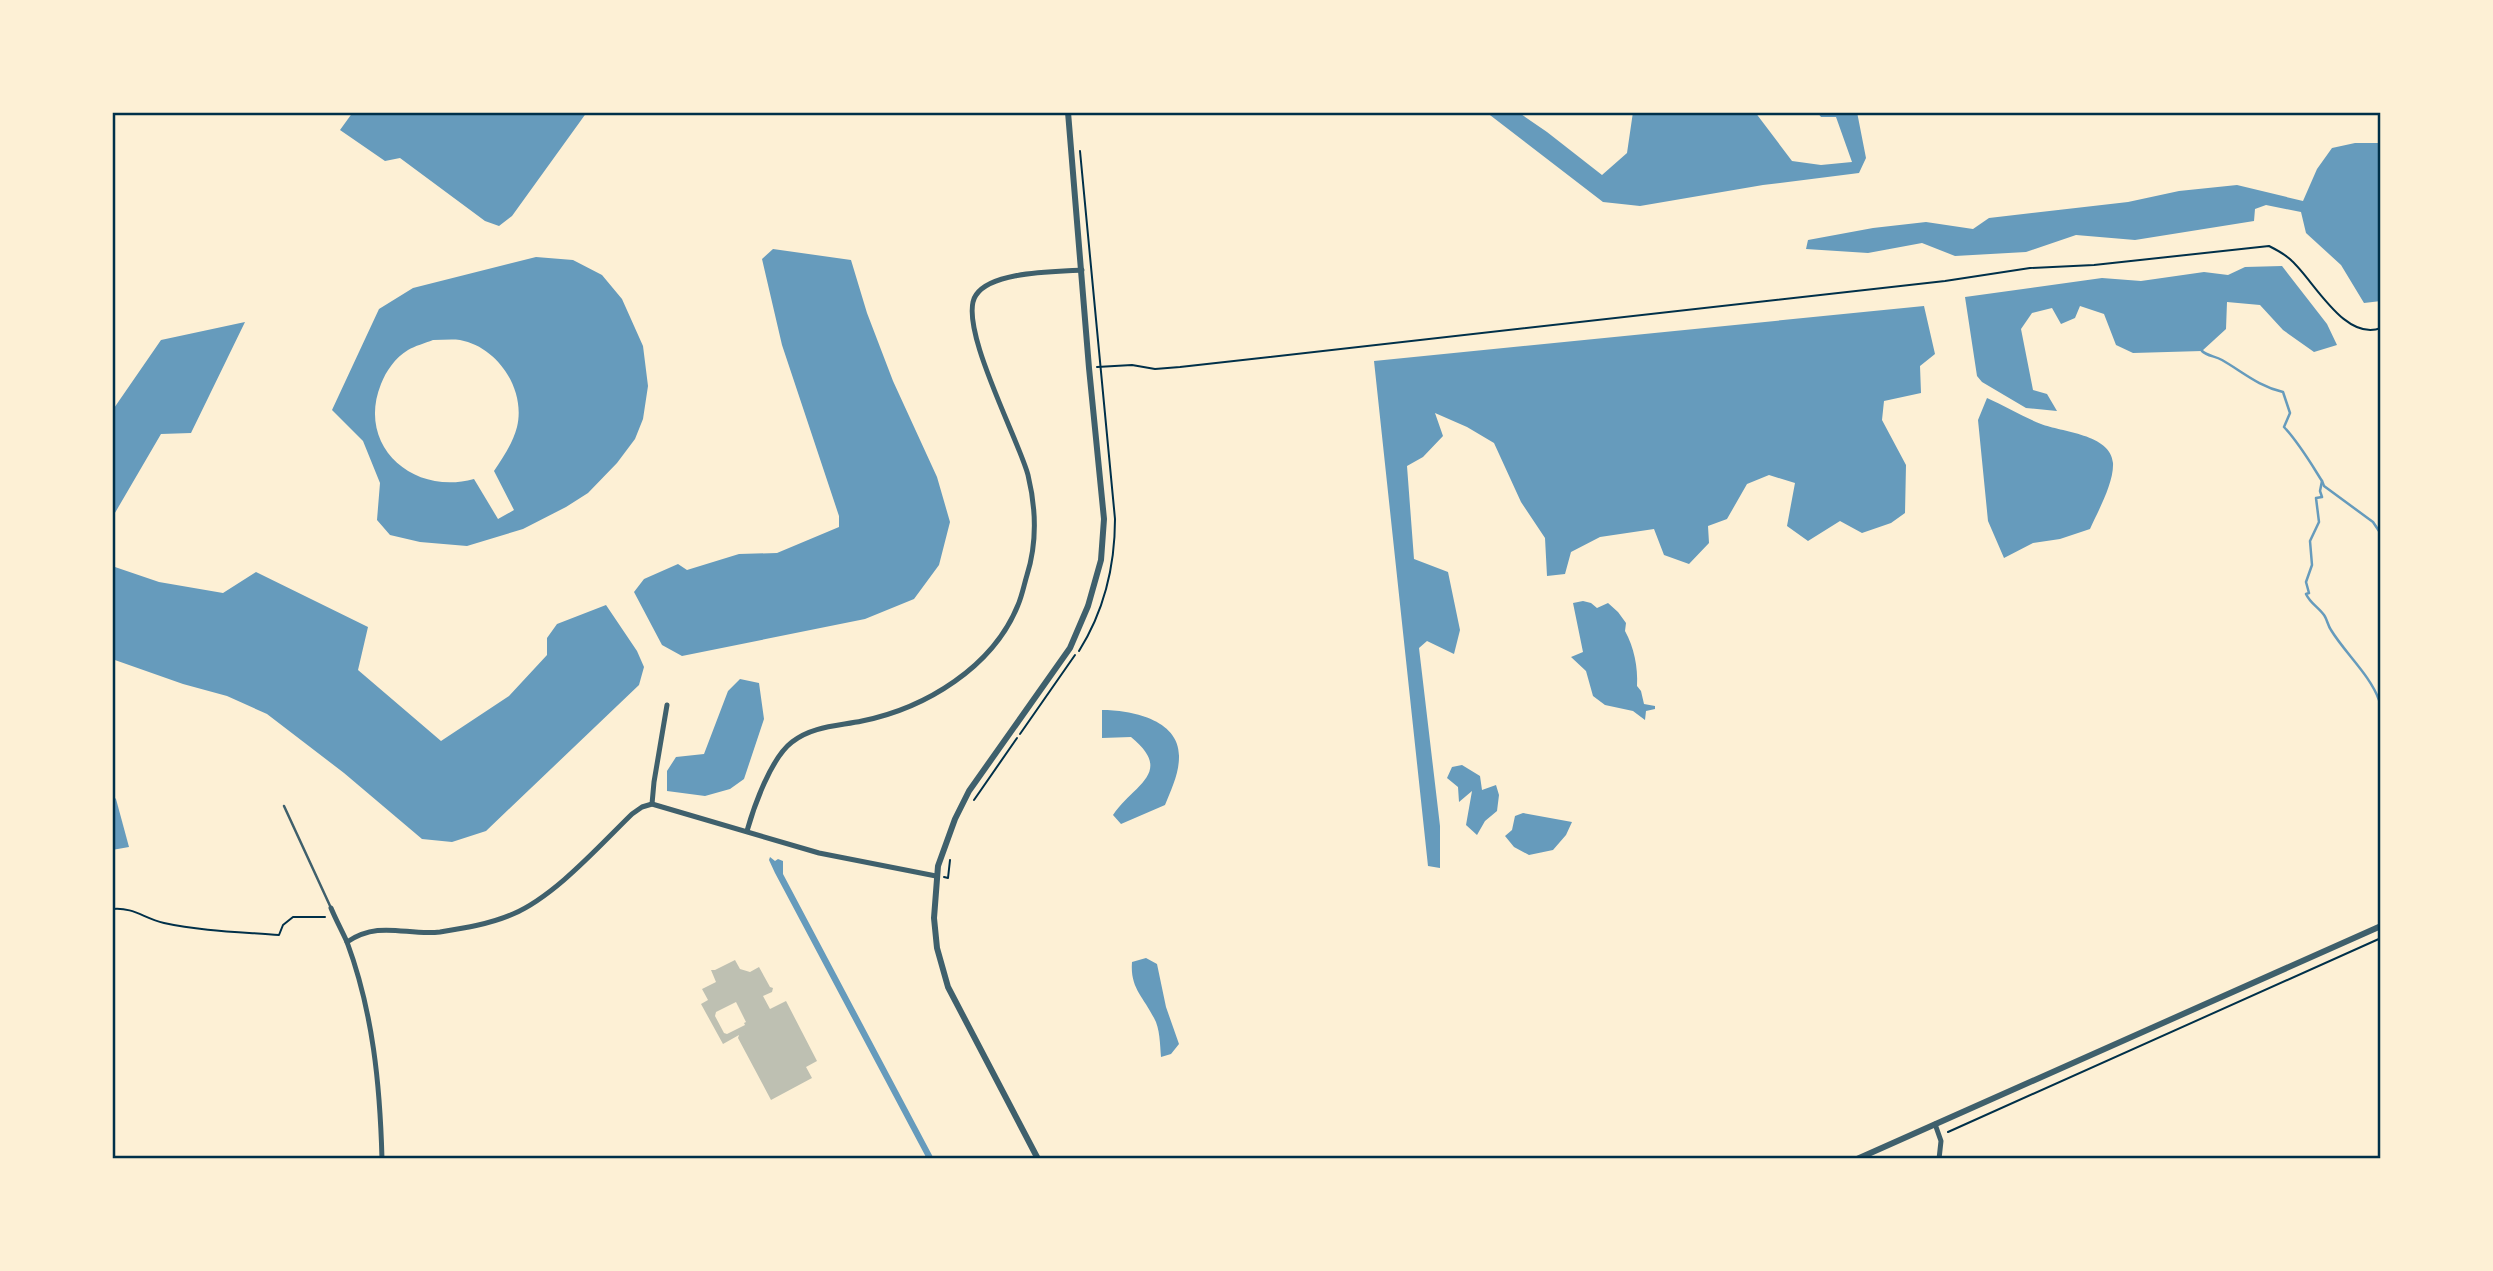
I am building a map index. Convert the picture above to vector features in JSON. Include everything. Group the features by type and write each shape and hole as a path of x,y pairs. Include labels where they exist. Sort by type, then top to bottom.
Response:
{"street":[{"path":"1038,1159 948,987 937,948 933,918 938,866 944,845 969,791 1070,648 1088,606 1101,560 1104,519 1068,112"},
{"path":"747,831 777,758 791,742 813,729 893,713 930,697 961,677 991,649 1018,607 1031,564 1035,519 1028,474 992,383 975,332 971,306 976,294 989,284 1002,279 1082,270"},
{"path":"652,804 667,705"},
{"path":"347,942 373,930 435,932 493,922 514,914 533,904 566,877 632,814 652,804 819,853 936,876"},
{"path":"331,908 347,942 373,1038 379,1087 382,1159"},
{"path":"1857,1159 2381,926"},
{"path":"1935,1124 1941,1151 1939,1159"}],"lane":[{"path":"284,806 331,908"}],"path":[{"path":"974,800 1088,637 1105,596 1111,569 1115,519 1080,149"},
{"path":"1089,368 1132,365 1155,369 1180,367 1944,281 2031,268 2094,265 2269,246 2292,260 2342,318 2356,327 2376,330 2381,328"},
{"path":"948,878 950,859"},
{"path":"112,909 126,908 145,918 165,923 279,935 283,925 293,917 335,916"},
{"path":"1939,1136 2381,937"}],"water":[{"path":"353,112 587,112 512,216 499,226 485,221 400,158 385,161 340,130"},
{"path":"1486,112 1518,112 1602,175 1627,153 1633,112 1755,112 1792,161 1821,165 1852,162 1836,117 1821,117 1817,112 1857,112 1866,158 1859,173 1763,185 1640,206 1603,202"},
{"path":"2355,143 2381,143 2381,301 2364,303 2341,265 2306,233 2301,212 2266,205 2255,209 2254,221 2135,240 2076,235 2026,252 1955,256 1922,243 1868,253 1806,249 1808,240 1873,228 1926,222 1973,229 1989,218 2128,202 2179,191 2237,185 2303,201 2317,169 2332,148"},
{"path":"773,249 851,260 867,313 893,381 937,477 950,522 939,565 914,599 865,619 682,656 662,645 634,592 644,579 678,564 687,570 739,554 777,553 839,527 839,516 782,345 762,259"},
{"path":"536,257 573,260 602,275 622,299 643,346 648,386 643,419 635,439 617,463 588,493 523,529 467,546 420,542 390,535 377,520 380,483 363,441 332,410 379,309 413,288","holes":["433,340 460,340 474,344 497,361 513,385 519,413 517,427 494,471 514,510 498,519 474,479 451,482 430,480 411,473 395,461 383,446 376,427 375,407 388,370 408,350"]},
{"path":"2282,266 2327,324 2337,345 2314,352 2283,330 2260,305 2227,302 2226,329 2202,351 2133,353 2116,345 2104,314 2080,306 2075,318 2061,324 2052,308 2032,313 2021,329 2033,390 2047,394 2057,411 2026,408 1982,382 1977,376 1965,297 2102,278 2141,281 2204,272 2228,275 2245,267"},
{"path":"1924,306 1935,354 1920,366 1921,393 1884,401 1882,420 1906,465 1905,513 1891,523 1862,533 1840,521 1808,541 1787,526 1795,483 1769,475 1747,484 1727,519 1708,526 1709,543 1689,564 1664,555 1654,529 1600,537 1571,552 1565,574 1547,576 1545,538 1521,502 1494,443 1435,413 1443,436 1423,457 1407,466 1414,559 1448,572 1460,630 1454,654 1427,641 1419,648 1440,826 1440,868 1428,866 1374,361"},
{"path":"245,322 191,433 161,434 112,518 112,411 161,340"},
{"path":"1987,398 2041,424 2095,440 2110,453 2113,463 2111,479 2090,529 2060,539 2033,543 2004,558 1988,521 1978,420"},
{"path":"112,566 159,582 223,593 256,572 368,627 358,670 441,741 509,696 547,655 547,638 557,624 606,605 637,651 644,667 639,685 486,831 452,842 422,839 344,773 267,714 227,696 112,659"},
{"path":"1583,601 1597,608 1608,603 1626,623 1625,631 1636,664 1637,686 1644,704 1655,706 1655,709 1646,711 1645,720 1633,711 1605,705 1593,696 1586,671 1571,657 1583,652 1573,603"},
{"path":"740,679 759,683 764,719 744,779 730,789 705,796 667,791 667,771 676,757 704,754 728,691"},
{"path":"1102,710 1126,712 1151,719 1162,725 1177,744 1178,770 1165,805 1121,824 1113,815 1146,778 1150,770 1150,760 1144,749 1131,737 1102,738"},
{"path":"1462,765 1480,776 1482,790 1496,785 1499,795 1497,811 1485,821 1477,835 1466,825 1472,791 1459,802 1458,787 1447,778 1452,767"},
{"path":"112,795 116,799 129,847 112,850"},
{"path":"1523,813 1572,822 1566,835 1553,850 1529,855 1514,847 1505,836 1512,830 1515,816"},
{"path":"770,857 775,861 783,861 783,874 934,1159 927,1159 775,873"},
{"path":"1146,958 1157,964 1166,1007 1179,1044 1171,1054 1161,1057 1156,1022 1133,979 1132,962"}],"building":[{"path":"735,960 740,969 750,972 759,967 773,988 772,992 763,996 770,1009 786,1001 817,1061 806,1067 812,1078 771,1100 738,1038 739,1035 723,1044 701,1004 708,1000 702,989 716,982 711,970","holes":["736,1002 746,1022 727,1034 715,1016 716,1012"]}],"waterway":[{"path":"2202,351 2258,382 2283,392 2290,413 2284,427 2322,481 2322,497 2316,498 2319,522 2310,541 2312,565 2306,582 2309,593 2306,594 2324,615 2331,630 2370,682 2379,700"},
{"path":"2322,481 2324,486 2373,522 2381,534"}]}
